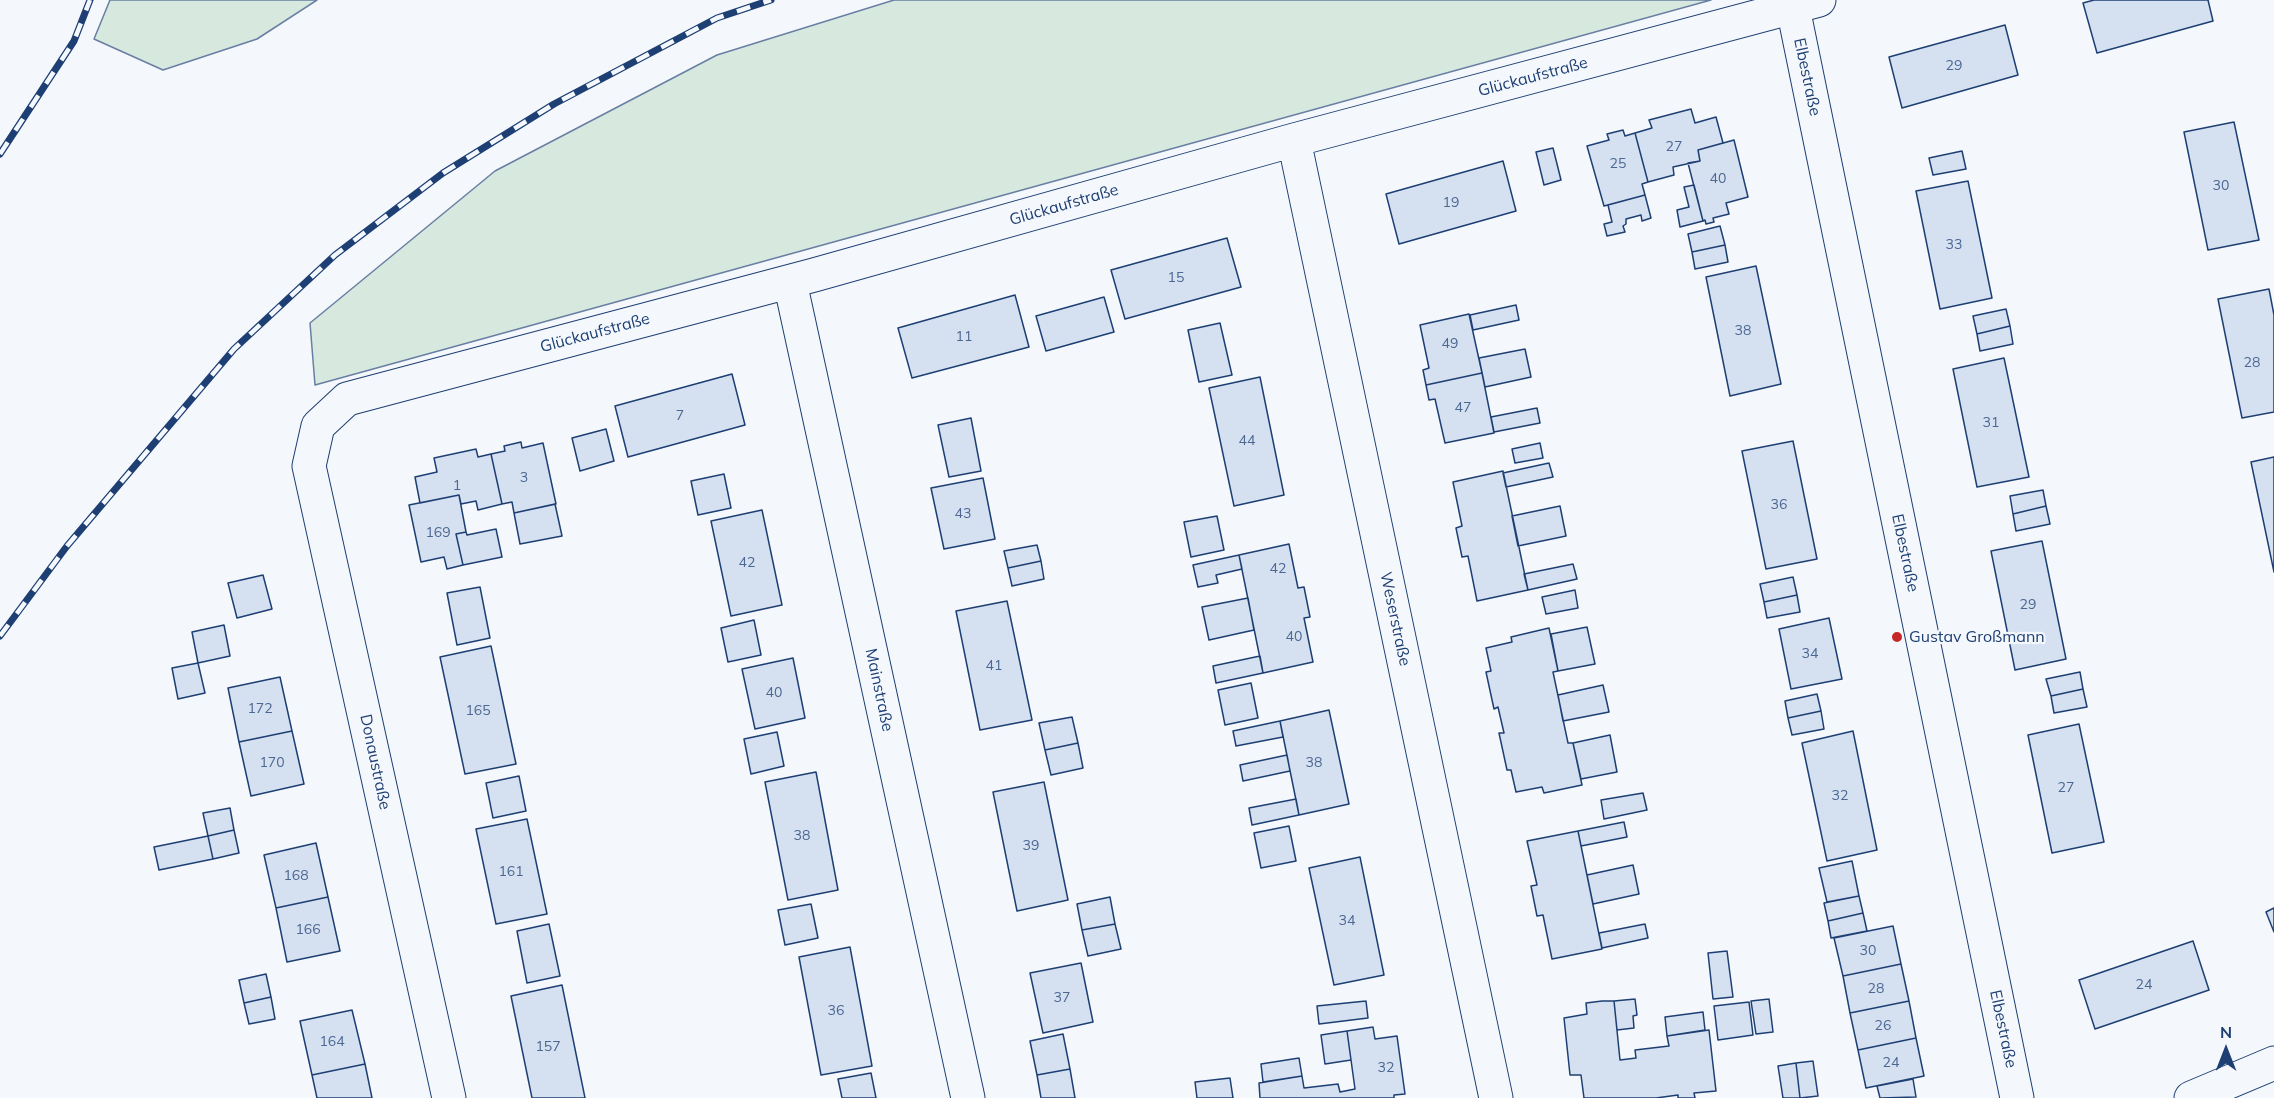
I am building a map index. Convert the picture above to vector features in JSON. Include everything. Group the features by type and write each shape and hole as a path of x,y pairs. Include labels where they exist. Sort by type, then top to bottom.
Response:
{"street":[{"name":"Glückaufstraße","path":"318,426 347,399 790,282 1294,140 1806,4"},
{"name":"Elbestraße","path":"1806,4 2018,1098"},
{"name":"Weserstraße","path":"1294,140 1496,1098"},
{"name":"Mainstraße","path":"790,282 968,1098"},
{"name":"Donaustraße","path":"318,426 309,466 449,1098"},
{"path":"2191,1098 2274,1063"}],"shaded area":[{"path":"110,0 317,0 257,39 163,70 94,39"},
{"path":"894,0 1711,0 315,385 310,323 495,171 717,55"}],"building":[{"path":"2094,0 2208,0 2213,21 2097,53 2083,3"},
{"path":"2005,25 2018,75 1902,108 1889,57"},
{"path":"1691,109 1695,123 1716,117 1723,143 1698,150 1700,161 1673,167 1674,175 1648,182 1635,133 1652,128 1649,120"},
{"path":"2234,122 2259,240 2208,250 2184,132"},
{"path":"1623,130 1625,136 1635,133 1648,182 1642,184 1645,195 1604,206 1587,146 1609,140 1607,134"},
{"path":"1734,140 1748,197 1726,203 1729,214 1713,218 1714,222 1706,224 1705,220 1703,221 1688,163 1700,161 1698,150"},
{"path":"1553,148 1561,180 1544,185 1536,152"},
{"path":"1962,151 1966,169 1933,175 1929,158"},
{"path":"1503,161 1516,211 1399,244 1386,194"},
{"path":"1968,181 1992,298 1940,309 1916,191"},
{"path":"1694,185 1703,221 1680,227 1677,210 1689,207 1684,187"},
{"path":"1645,195 1651,218 1642,221 1641,215 1626,219 1626,224 1623,226 1625,232 1607,236 1604,224 1612,222 1608,205"},
{"path":"1720,226 1725,245 1692,252 1688,234"},
{"path":"1227,238 1241,287 1125,319 1111,270"},
{"path":"1725,245 1728,262 1695,269 1692,252"},
{"path":"1756,266 1781,384 1730,396 1706,277"},
{"path":"2269,289 2274,315 2274,412 2242,418 2218,299"},
{"path":"1015,295 1029,347 912,378 898,328"},
{"path":"1104,297 1114,332 1046,351 1036,316"},
{"path":"1516,305 1519,320 1473,330 1470,315"},
{"path":"2006,309 2010,326 1977,334 1973,316"},
{"path":"1469,314 1482,373 1426,385 1423,370 1429,368 1420,325"},
{"path":"1220,323 1232,375 1199,382 1188,330"},
{"path":"2010,326 2013,344 1980,351 1977,334"},
{"path":"1525,349 1531,377 1485,387 1479,358"},
{"path":"2004,358 2029,477 1977,487 1953,369"},
{"path":"1482,373 1494,433 1445,443 1435,399 1429,400 1426,385"},
{"path":"732,374 745,425 628,457 615,406"},
{"path":"1260,377 1284,495 1234,506 1209,388"},
{"path":"1537,408 1540,423 1494,432 1491,417"},
{"path":"971,418 981,471 949,477 938,425"},
{"path":"606,429 614,461 580,471 572,438"},
{"path":"1793,441 1817,559 1766,569 1742,451"},
{"path":"521,442 522,448 543,443 556,504 514,513 512,502 502,504 491,454 505,451 504,446"},
{"path":"1540,443 1543,458 1515,463 1512,449"},
{"path":"476,449 478,457 491,454 502,504 478,510 476,501 461,504 459,495 420,503 415,477 437,472 434,458"},
{"path":"2274,457 2274,572 2251,462"},
{"path":"1549,463 1553,477 1506,487 1503,473"},
{"path":"1503,471 1528,590 1477,601 1468,556 1462,557 1456,528 1462,526 1453,482"},
{"path":"724,474 731,508 698,515 691,481"},
{"path":"983,478 995,539 944,549 931,488"},
{"path":"2043,490 2046,506 2013,514 2010,496"},
{"path":"459,495 466,532 456,534 463,565 447,569 444,557 421,562 409,505"},
{"path":"555,504 562,536 520,544 514,513"},
{"path":"1560,506 1566,536 1518,546 1512,516"},
{"path":"2046,506 2050,524 2016,531 2013,514"},
{"path":"762,510 782,605 731,616 711,521"},
{"path":"1217,516 1224,550 1191,557 1184,522"},
{"path":"496,529 502,557 463,565 456,534 466,532 467,535"},
{"path":"2042,541 2066,659 2015,670 1991,551"},
{"path":"1289,544 1298,588 1304,587 1310,617 1304,618 1313,662 1263,673 1239,555"},
{"path":"1037,545 1041,561 1008,568 1004,551"},
{"path":"1239,555 1242,569 1216,575 1218,583 1198,587 1193,565"},
{"path":"1041,561 1044,579 1012,586 1008,568"},
{"path":"1573,564 1577,579 1528,590 1524,574"},
{"path":"263,575 272,609 237,618 228,583"},
{"path":"1793,577 1797,595 1764,602 1760,584"},
{"path":"480,587 490,638 457,645 447,593"},
{"path":"1575,590 1578,608 1546,614 1542,597"},
{"path":"1797,595 1800,612 1767,618 1764,602"},
{"path":"1248,598 1254,630 1209,640 1202,607"},
{"path":"1007,601 1032,720 980,730 956,611"},
{"path":"1829,618 1842,679 1791,689 1779,629"},
{"path":"754,620 761,655 728,662 721,628"},
{"path":"224,625 230,656 198,663 192,632"},
{"path":"1587,627 1595,664 1558,671 1551,634"},
{"path":"1549,628 1558,671 1553,672 1568,743 1573,743 1582,785 1544,793 1542,787 1516,792 1511,770 1507,770 1499,733 1504,733 1498,707 1494,709 1486,672 1491,671 1486,648 1512,642 1511,637"},
{"path":"491,646 516,764 465,774 440,657"},
{"path":"1260,656 1263,673 1216,683 1213,666"},
{"path":"793,658 805,718 755,729 742,669"},
{"path":"198,663 205,693 178,699 172,668"},
{"path":"2080,672 2083,689 2051,696 2046,679"},
{"path":"280,677 292,731 239,742 228,688"},
{"path":"1251,683 1258,718 1225,725 1218,690"},
{"path":"1603,685 1609,712 1563,721 1558,695"},
{"path":"2083,689 2087,707 2054,713 2051,696"},
{"path":"1817,694 1821,711 1788,718 1785,701"},
{"path":"1329,710 1349,804 1299,815 1280,721"},
{"path":"1821,711 1824,729 1792,735 1788,718"},
{"path":"1072,717 1078,743 1045,750 1039,723"},
{"path":"1280,721 1283,737 1236,746 1233,731"},
{"path":"2079,724 2104,842 2052,853 2028,735"},
{"path":"292,731 304,784 251,796 239,742"},
{"path":"1853,731 1877,850 1827,861 1802,743"},
{"path":"777,732 784,766 751,774 744,739"},
{"path":"1610,735 1617,772 1581,779 1573,743"},
{"path":"1078,743 1083,768 1051,775 1045,750"},
{"path":"1287,755 1290,771 1243,781 1240,765"},
{"path":"816,772 838,890 788,900 765,782"},
{"path":"519,776 526,811 493,818 486,783"},
{"path":"1044,782 1068,900 1017,911 993,792"},
{"path":"1643,793 1647,810 1604,819 1601,800"},
{"path":"1296,799 1299,815 1252,825 1249,808"},
{"path":"230,808 234,830 208,836 203,813"},
{"path":"527,819 547,914 496,924 476,829"},
{"path":"1624,822 1627,837 1581,846 1578,831"},
{"path":"1289,826 1296,861 1261,868 1254,833"},
{"path":"234,830 239,853 213,859 208,836"},
{"path":"1578,831 1602,949 1552,959 1543,915 1537,916 1531,886 1537,885 1527,841"},
{"path":"208,836 213,859 159,870 154,847"},
{"path":"316,843 328,897 276,908 264,855"},
{"path":"1360,857 1384,975 1334,985 1309,868"},
{"path":"1852,861 1859,896 1827,902 1819,868"},
{"path":"1633,865 1639,894 1593,904 1587,875"},
{"path":"1859,896 1863,913 1828,921 1824,903"},
{"path":"328,897 340,951 287,962 276,908"},
{"path":"1110,897 1115,924 1082,930 1077,904"},
{"path":"811,904 818,938 785,945 778,910"},
{"path":"2274,908 2274,932 2266,912"},
{"path":"1863,913 1867,931 1831,938 1828,921"},
{"path":"549,924 560,976 527,983 517,931"},
{"path":"1115,924 1121,949 1088,956 1082,930"},
{"path":"1645,924 1648,938 1602,948 1599,933"},
{"path":"1893,926 1901,964 1843,976 1834,938"},
{"path":"2193,941 2209,990 2095,1029 2079,980"},
{"path":"850,947 872,1066 821,1075 799,957"},
{"path":"1727,951 1733,997 1713,999 1708,953"},
{"path":"1081,963 1093,1022 1043,1033 1030,973"},
{"path":"1901,964 1909,1001 1850,1013 1843,976"},
{"path":"266,974 271,997 244,1003 239,980"},
{"path":"562,985 585,1098 532,1098 511,996"},
{"path":"271,997 275,1019 249,1024 244,1003"},
{"path":"1635,999 1637,1015 1633,1016 1634,1028 1617,1030 1614,1001"},
{"path":"1769,999 1773,1032 1756,1034 1751,1001"},
{"path":"1366,1001 1368,1018 1319,1024 1317,1006"},
{"path":"1614,1001 1620,1060 1636,1058 1635,1050 1669,1046 1667,1036 1709,1030 1716,1091 1694,1093 1695,1098 1678,1098 1678,1095 1656,1098 1584,1098 1581,1075 1570,1075 1564,1018 1587,1014 1586,1003"},
{"path":"1909,1001 1916,1038 1858,1050 1850,1013"},
{"path":"1749,1002 1753,1035 1718,1040 1714,1006"},
{"path":"352,1010 365,1064 312,1075 300,1021"},
{"path":"1703,1012 1705,1030 1667,1036 1665,1017"},
{"path":"1373,1027 1375,1039 1397,1036 1405,1094 1394,1095 1394,1098 1260,1098 1259,1083 1302,1076 1304,1088 1338,1084 1340,1092 1355,1089 1347,1031"},
{"path":"1347,1031 1351,1060 1325,1064 1321,1035"},
{"path":"1063,1034 1070,1069 1037,1075 1030,1041"},
{"path":"1916,1038 1924,1076 1866,1088 1858,1050"},
{"path":"1299,1058 1302,1076 1263,1082 1261,1064"},
{"path":"1813,1061 1818,1096 1800,1098 1796,1063"},
{"path":"1796,1063 1800,1098 1783,1098 1778,1066"},
{"path":"365,1064 372,1098 317,1098 312,1075"},
{"path":"1070,1069 1075,1098 1041,1098 1037,1075"},
{"path":"871,1073 876,1098 842,1098 838,1079"},
{"path":"1230,1078 1233,1098 1197,1098 1195,1082"},
{"path":"1913,1079 1916,1097 1880,1098 1877,1086"}],"railway":[{"path":"0,154 74,41 90,0"},
{"path":"0,636 67,546 234,349 335,255 443,173 554,104 717,18 771,0"}],"place":[{"name":"Gustav Großmann","path":"1897,637"}]}
